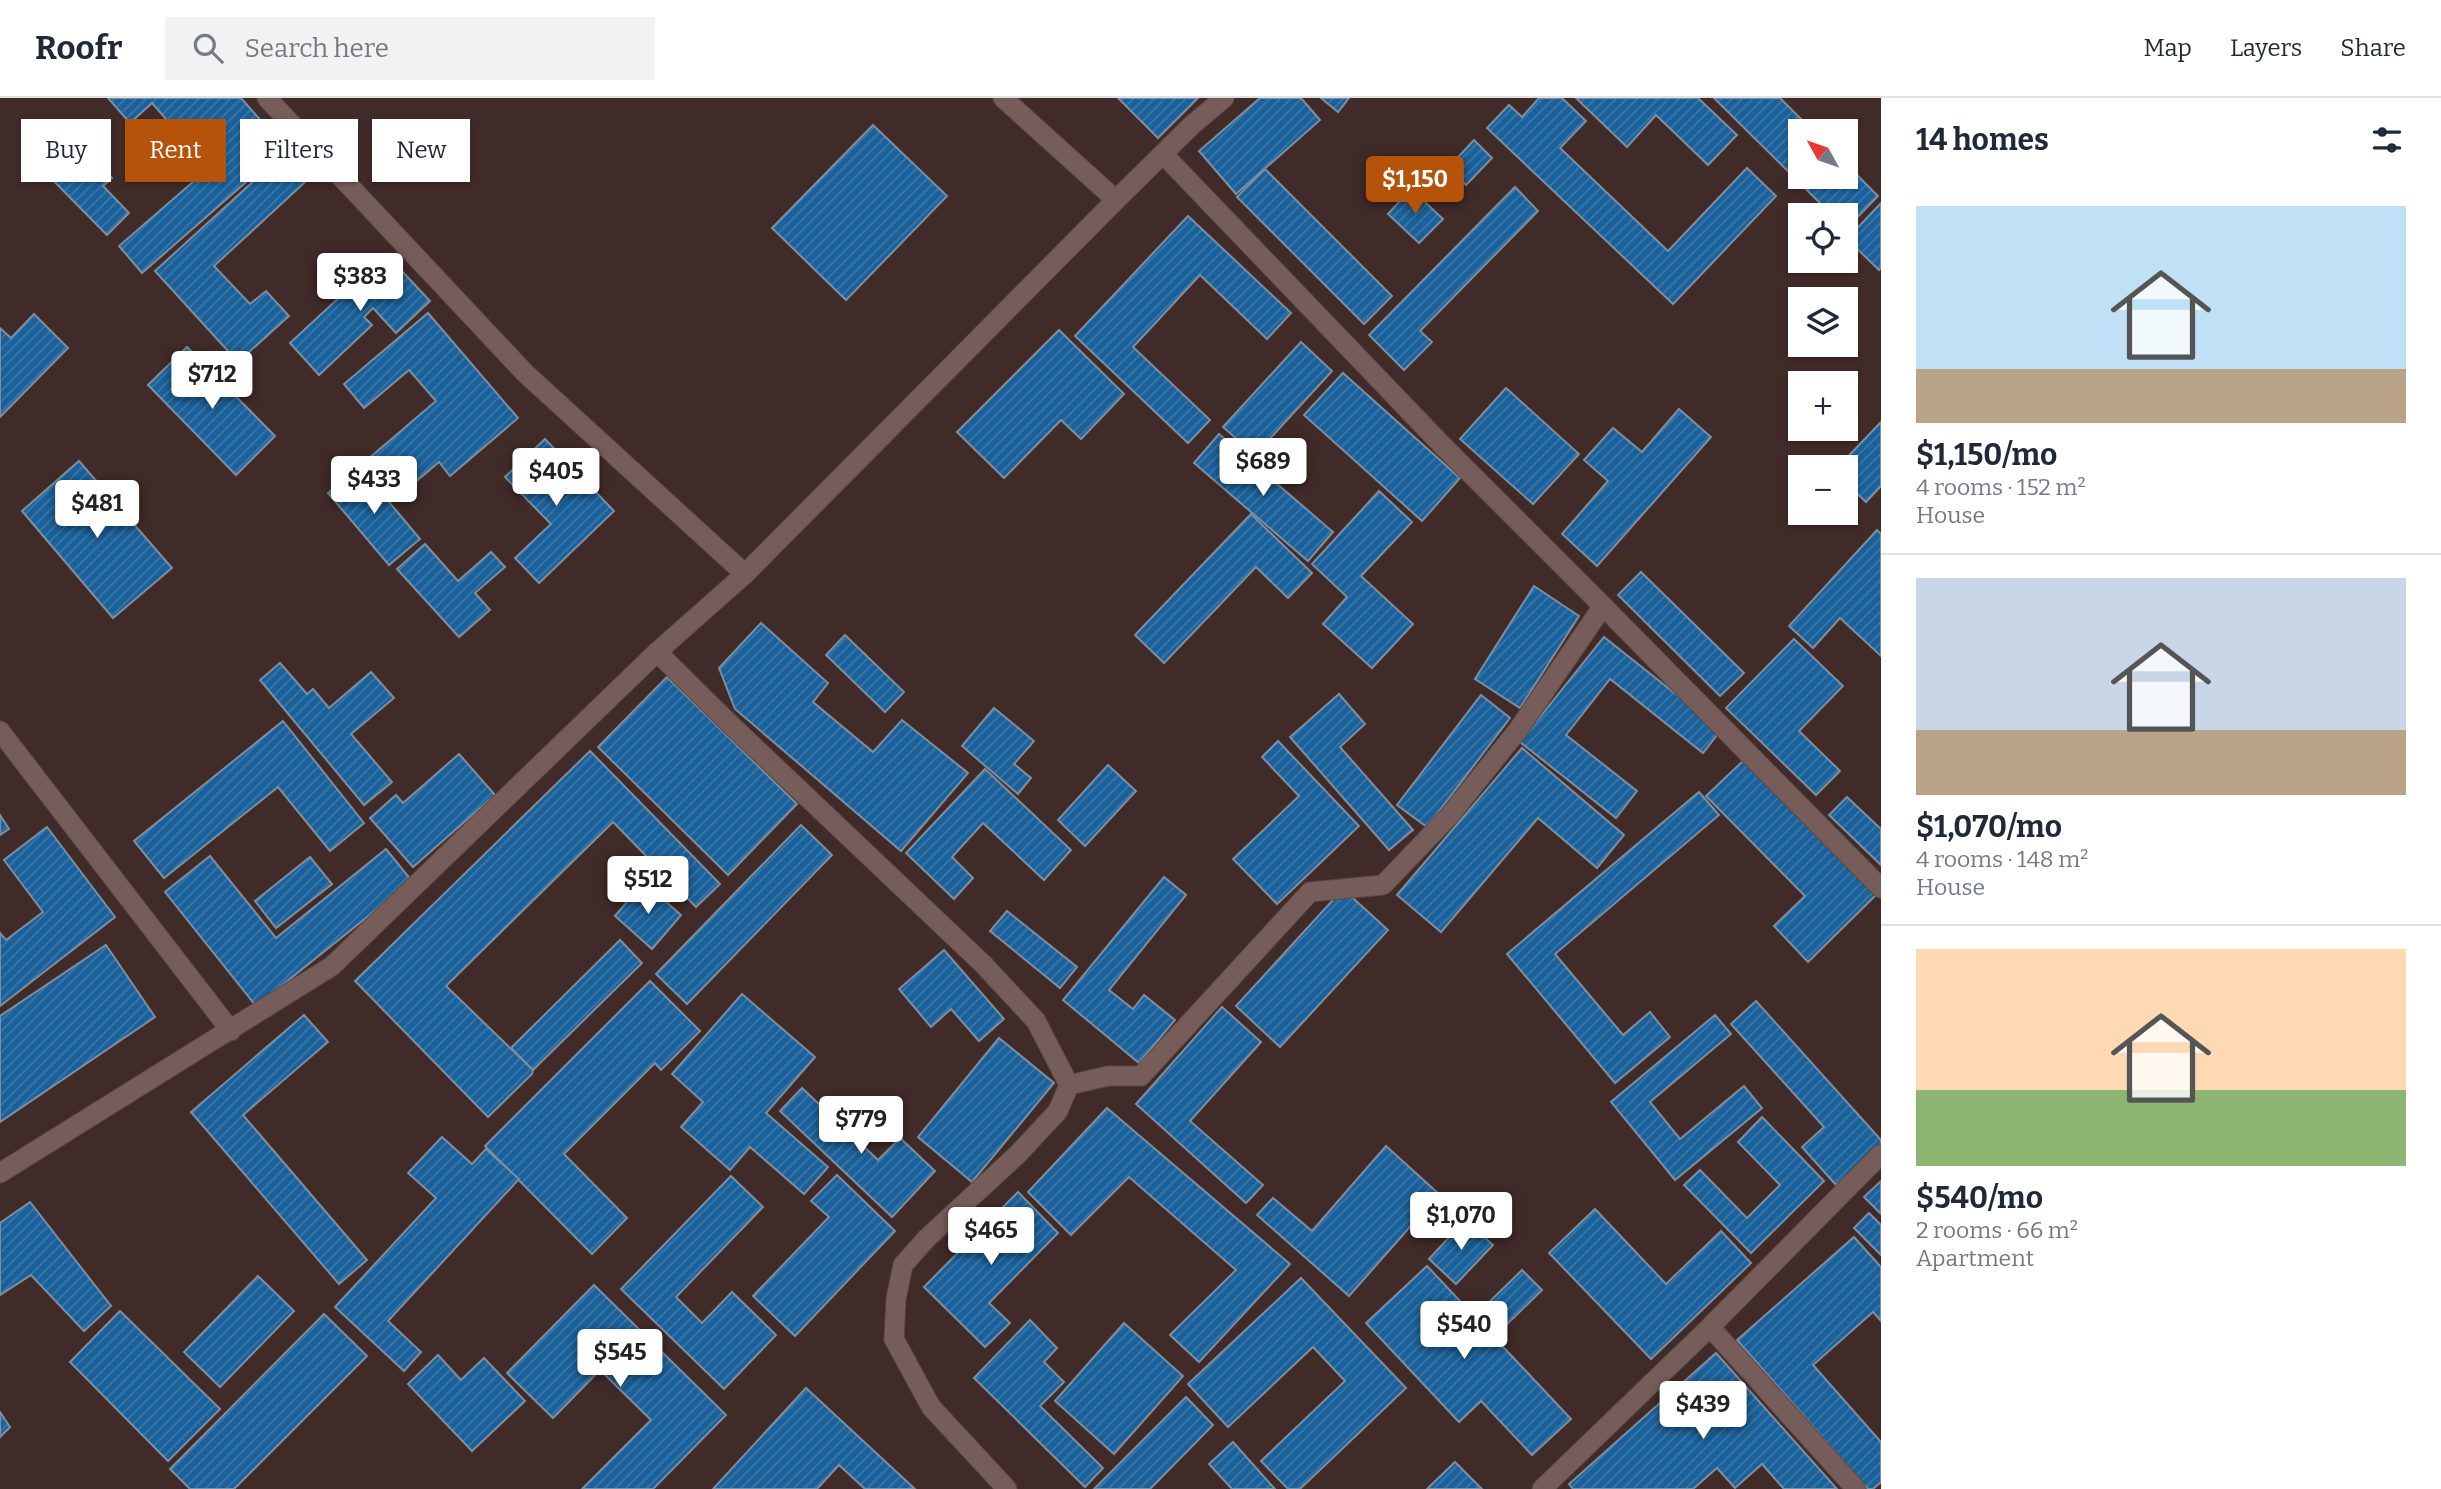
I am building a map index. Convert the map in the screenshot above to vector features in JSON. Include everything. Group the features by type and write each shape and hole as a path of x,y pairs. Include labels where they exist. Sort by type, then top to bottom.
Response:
{"street":[{"path":"267,98 525,373 745,574"},
{"path":"1003,98 1116,200"},
{"path":"0,1173 332,966 657,652 745,574 1116,200 1224,98"},
{"path":"1163,154 1443,446 1881,888"},
{"path":"1069,1086 1108,1076 1142,1076 1310,892 1383,885 1450,815 1518,730 1604,606"},
{"path":"657,652 983,964 1036,1021 1069,1086"},
{"path":"0,732 231,1031"},
{"path":"1007,1489 931,1407 894,1339 896,1299 903,1265 926,1239 976,1194 1058,1111 1069,1086"},
{"path":"1542,1489 1710,1327 1881,1154"},
{"path":"1710,1327 1856,1489"}],"building":[{"path":"108,98 241,98 259,119 240,119 240,182 246,182 142,273 119,246 193,182 226,182 226,119 166,119 152,103 134,119 126,119"},
{"path":"1118,98 1198,98 1158,138"},
{"path":"1260,98 1301,98 1320,120 1236,194 1199,151"},
{"path":"1321,98 1349,98 1338,112"},
{"path":"1539,98 1562,98 1586,121 1560,148 1668,251 1747,168 1776,196 1673,304 1487,128 1509,105 1522,117"},
{"path":"1576,98 1698,98 1737,135 1708,165 1656,115 1627,147"},
{"path":"1714,98 1780,98 1801,119 1788,119 1788,171"},
{"path":"873,125 947,196 846,300 772,228"},
{"path":"1474,140 1492,158 1466,185 1448,168"},
{"path":"1265,169 1392,296 1364,324 1237,197"},
{"path":"1858,176 1878,196 1858,217 1858,203 1820,203 1806,189 1858,189"},
{"path":"55,182 108,182 103,186 129,213 107,235"},
{"path":"253,182 305,182 214,266 250,304 266,291 289,316 238,362 155,271"},
{"path":"1515,187 1538,211 1420,331 1432,342 1404,370 1369,335"},
{"path":"1411,189 1443,219 1419,243 1388,214"},
{"path":"1881,203 1879,270 1858,250 1858,227"},
{"path":"1188,216 1291,313 1267,339 1200,275 1133,347 1210,420 1188,443 1075,336"},
{"path":"386,254 430,301 396,333 373,308 364,317 372,325 319,375 290,343"},
{"path":"428,313 518,418 450,476 439,462 400,495 368,459 436,401 409,370 364,408 344,384"},
{"path":"34,314 68,348 0,417 0,328 11,338"},
{"path":"1059,330 1124,394 1081,439 1061,420 1004,478 957,432"},
{"path":"1301,342 1332,371 1255,455 1223,427"},
{"path":"187,347 275,436 236,475 148,385"},
{"path":"1343,373 1460,478 1422,521 1304,415"},
{"path":"1506,388 1579,454 1533,504 1460,439"},
{"path":"1679,409 1711,437 1597,566 1562,534 1608,481 1584,460 1613,428 1642,452"},
{"path":"1881,422 1881,486 1866,502 1858,494 1858,455 1849,455"},
{"path":"1219,434 1333,532 1308,561 1194,463"},
{"path":"545,439 614,511 539,583 515,558 551,524 505,477"},
{"path":"79,461 172,568 113,618 22,511"},
{"path":"359,466 420,539 389,565 328,493"},
{"path":"1379,491 1412,522 1361,576 1413,624 1372,668 1323,624 1347,597 1312,564"},
{"path":"1251,514 1312,573 1288,598 1256,567 1164,663 1135,635"},
{"path":"1877,530 1881,534 1881,656 1840,618 1813,648 1789,626"},
{"path":"425,544 458,581 491,552 505,567 475,593 490,610 459,637 397,569"},
{"path":"1641,572 1744,673 1720,696 1618,595"},
{"path":"1534,586 1579,616 1520,708 1475,679"},
{"path":"761,623 828,683 813,702 873,752 902,720 968,773 901,851 735,709 719,668"},
{"path":"845,635 904,692 885,712 826,655"},
{"path":"1604,637 1721,730 1703,753 1610,679 1566,735 1637,791 1616,818 1520,742"},
{"path":"1794,639 1843,686 1799,731 1840,771 1816,795 1726,708"},
{"path":"280,663 307,694 313,689 329,708 371,672 394,698 351,734 392,782 364,805 260,680"},
{"path":"667,677 797,804 728,875 598,747"},
{"path":"1339,694 1365,724 1340,747 1413,830 1389,850 1290,737"},
{"path":"1481,695 1510,718 1427,827 1397,805"},
{"path":"994,708 1034,741 1014,764 1031,778 1018,794 962,746"},
{"path":"283,721 364,823 330,851 278,787 164,878 134,841"},
{"path":"1278,741 1359,826 1277,904 1233,859 1299,796 1262,757"},
{"path":"1522,748 1624,835 1597,868 1538,818 1441,932 1397,895"},
{"path":"590,751 720,884 696,907 613,822 446,986 533,1070 488,1117 355,981"},
{"path":"459,754 495,795 413,867 370,818 396,795 403,803"},
{"path":"1744,760 1876,895 1808,962 1774,926 1805,896 1706,796"},
{"path":"1108,765 1136,791 1085,846 1058,820"},
{"path":"985,769 1071,850 1044,880 983,823 952,857 973,878 954,899 906,853"},
{"path":"1699,792 1719,815 1555,954 1623,1035 1650,1012 1670,1037 1615,1083 1507,954"},
{"path":"1847,797 1881,829 1881,865 1829,815"},
{"path":"0,815 9,829 0,835"},
{"path":"801,825 832,855 687,1004 656,974"},
{"path":"47,827 115,917 0,1006 0,933 6,940 43,912 4,860"},
{"path":"386,849 412,881 256,1006 165,892 210,856 276,938"},
{"path":"310,857 332,884 276,928 255,901"},
{"path":"1164,877 1186,895 1109,990 1133,1009 1144,995 1175,1020 1139,1063 1063,1000"},
{"path":"644,882 681,915 652,949 615,916"},
{"path":"1343,889 1388,930 1280,1047 1236,1006"},
{"path":"1007,911 1077,967 1060,988 990,931"},
{"path":"620,940 642,963 533,1070 511,1048"},
{"path":"106,945 155,1017 0,1122 0,1016"},
{"path":"944,950 1004,1019 979,1041 951,1009 931,1027 899,989"},
{"path":"650,981 700,1031 661,1070 655,1063 564,1154 627,1218 592,1254 485,1146"},
{"path":"742,994 815,1057 766,1113 828,1167 804,1194 750,1147 730,1170 681,1127 703,1102 672,1074"},
{"path":"1756,1001 1881,1140 1881,1144 1836,1185 1802,1147 1824,1127 1731,1024"},
{"path":"1222,1007 1261,1042 1190,1121 1263,1185 1246,1203 1136,1104"},
{"path":"304,1015 328,1042 243,1115 367,1260 339,1284 191,1112"},
{"path":"1715,1015 1731,1034 1650,1102 1680,1139 1744,1086 1762,1108 1675,1180 1611,1102"},
{"path":"999,1038 1054,1083 972,1182 918,1137"},
{"path":"802,1088 878,1160 900,1138 935,1171 892,1217 780,1111"},
{"path":"1107,1108 1290,1264 1199,1362 1170,1335 1236,1270 1129,1177 1071,1235 1028,1192"},
{"path":"1762,1117 1824,1181 1751,1253 1684,1185 1700,1170 1747,1218 1780,1185 1738,1142"},
{"path":"442,1137 472,1164 486,1149 519,1179 388,1321 421,1352 404,1371 335,1307 436,1198 408,1173"},
{"path":"1386,1146 1439,1194 1349,1296 1257,1215 1273,1198 1312,1231"},
{"path":"837,1175 895,1231 795,1336 753,1296 829,1217 811,1201"},
{"path":"731,1176 763,1207 676,1297 702,1323 732,1292 776,1335 724,1389 621,1289"},
{"path":"1881,1181 1881,1214 1864,1197"},
{"path":"1018,1192 1058,1233 989,1303 1010,1323 985,1347 924,1287"},
{"path":"30,1202 111,1306 84,1331 31,1275 0,1295 0,1223"},
{"path":"1595,1209 1666,1284 1721,1231 1751,1263 1651,1359 1549,1253"},
{"path":"1869,1213 1881,1225 1881,1255 1854,1228"},
{"path":"1465,1220 1493,1245 1456,1284 1429,1259"},
{"path":"1854,1237 1881,1267 1881,1321 1873,1312 1813,1365 1881,1442 1881,1482 1873,1489 1868,1489 1737,1340"},
{"path":"1427,1266 1571,1419 1532,1455 1481,1401 1459,1422 1366,1323"},
{"path":"1522,1270 1542,1290 1500,1331 1480,1311"},
{"path":"258,1276 294,1311 220,1387 184,1352"},
{"path":"1301,1278 1406,1388 1300,1489 1288,1489 1261,1461 1345,1381 1313,1347 1228,1427 1188,1384"},
{"path":"594,1285 726,1415 653,1489 582,1489 651,1420 600,1370 553,1418 507,1373"},
{"path":"120,1311 220,1409 168,1461 70,1362"},
{"path":"324,1314 367,1356 234,1489 190,1489 170,1469"},
{"path":"1030,1320 1057,1348 1044,1362 1064,1382 1040,1406 1103,1468 1085,1487 974,1378"},
{"path":"1124,1323 1183,1376 1114,1454 1055,1401"},
{"path":"1716,1353 1837,1489 1784,1489 1762,1464 1735,1488 1717,1468 1693,1489 1573,1489 1569,1484"},
{"path":"438,1355 461,1380 484,1358 525,1401 472,1451 408,1384"},
{"path":"806,1388 915,1489 865,1489 839,1465 817,1489 713,1489"},
{"path":"1186,1397 1213,1425 1150,1489 1094,1489"},
{"path":"0,1412 10,1427 0,1437"},
{"path":"1233,1442 1275,1489 1232,1489 1209,1464"},
{"path":"1455,1462 1482,1489 1427,1489"}]}
